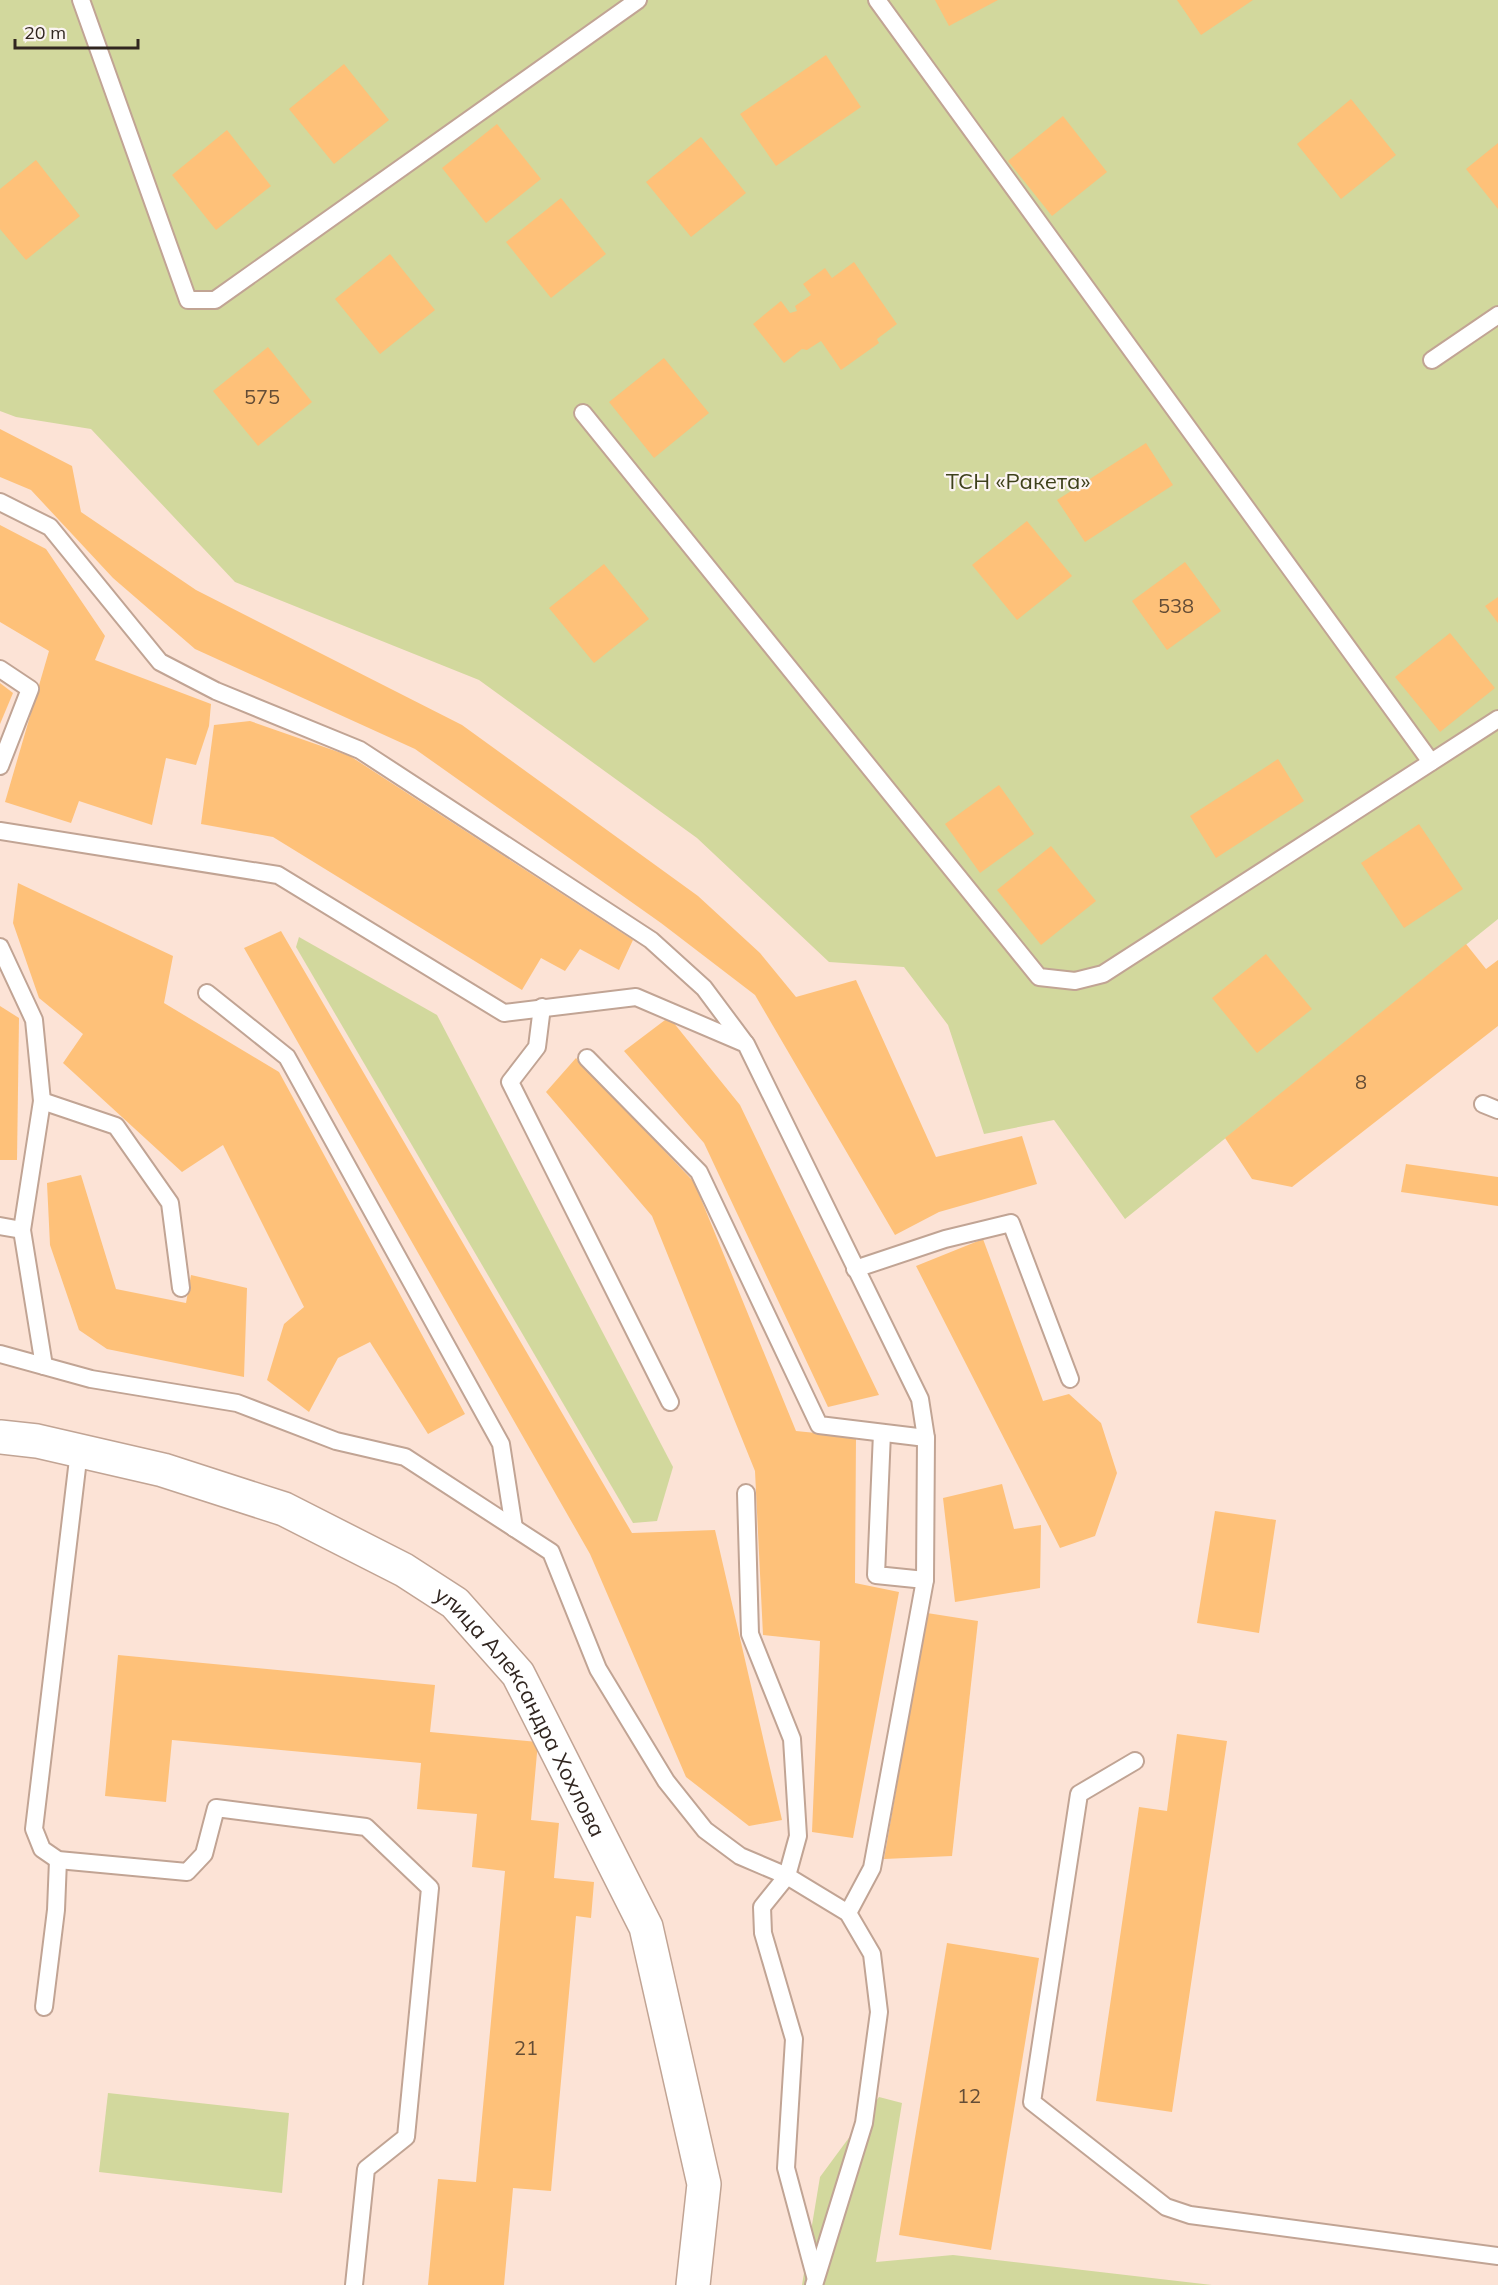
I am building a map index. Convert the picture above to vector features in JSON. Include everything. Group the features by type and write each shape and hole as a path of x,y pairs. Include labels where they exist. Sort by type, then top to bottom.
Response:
{"street":[{"name":"улица Александра Хохлова","path":"0,1437 38,1441 163,1470 284,1509 394,1565 456,1603 518,1674 646,1927 704,2184 693,2285"}],"lane":[{"path":"81,0 188,300 215,300 638,0"},
{"path":"877,0 1431,762"},
{"path":"1432,360 1498,315"},
{"path":"583,413 1039,977 1075,981 1103,974 1498,719"},
{"path":"0,502 50,527 160,662 216,691 370,756 651,940 704,988 746,1044 920,1399 926,1438 925,1580 872,1868 848,1913"},
{"path":"0,669 30,689 0,766"},
{"path":"0,831 278,875 504,1013 636,997 746,1044"},
{"path":"0,947 34,1020 42,1101 22,1230 44,1366"},
{"path":"207,993 287,1057 501,1444 514,1528"},
{"path":"542,1007 537,1047 510,1082 670,1402"},
{"path":"586,1058 699,1172 819,1425 926,1438"},
{"path":"42,1101 116,1126 170,1203 181,1288"},
{"path":"855,1269 945,1239 1011,1223 1070,1379"},
{"path":"0,1226 22,1230"},
{"path":"0,1354 91,1379 237,1403 336,1441 405,1457 550,1552 598,1669 666,1780 705,1830 740,1856 788,1876 848,1913 872,1954 879,2012 864,2123 815,2281"},
{"path":"882,1433 876,1575 925,1580"},
{"path":"79,1451 34,1830 42,1849 58,1860 187,1872 204,1854 216,1808 366,1827 430,1888 406,2137 366,2169 354,2285"},
{"path":"746,1493 750,1634 792,1738 798,1836 788,1876 762,1907 763,1933 794,2039 786,2168 815,2281"},
{"path":"1135,1761 1079,1794 1032,2102 1166,2207 1174,2210 1190,2215 1498,2256"},
{"path":"44,2007 57,1910 58,1860"}],"green space":[{"name":"ТСН «Ракета»","path":"0,0 1498,0 1498,919 1125,1219 1054,1120 984,1134 948,1025 904,967 829,962 697,838 479,680 235,582 91,429 16,417 0,411"},
{"path":"299,937 437,1015 673,1467 657,1521 633,1523 296,947"},
{"path":"108,2093 289,2113 282,2193 99,2172"},
{"path":"879,2097 902,2103 876,2262 953,2255 1212,2285 802,2285 820,2177"}],"building":[{"path":"935,0 998,0 949,26"},
{"path":"1177,0 1253,0 1201,35"},
{"path":"826,55 861,107 776,166 740,114"},
{"path":"344,64 389,120 334,164 289,109"},
{"path":"1351,99 1396,155 1341,199 1297,144"},
{"path":"1063,116 1107,172 1052,216 1008,161"},
{"path":"497,124 541,179 486,223 442,168"},
{"path":"227,130 271,186 216,230 172,175"},
{"path":"701,137 746,193 691,237 646,182"},
{"path":"1498,143 1498,209 1466,169"},
{"path":"36,160 80,216 26,260 0,229 0,189"},
{"path":"561,198 606,254 551,298 506,242"},
{"path":"390,254 435,310 380,354 335,299"},
{"path":"854,262 897,324 877,339 879,343 841,370 821,341 807,350 802,349 784,363 753,324 781,301 790,313 797,311 795,306 811,295 803,284 825,268 832,278"},
{"path":"268,347 312,402 258,446 213,391"},
{"path":"664,358 709,413 654,458 609,402"},
{"path":"0,429 72,466 81,512 196,590 462,725 698,896 760,953 796,997 856,980 936,1157 1022,1136 1037,1184 939,1212 895,1235 755,995 661,923 415,749 195,649 113,578 31,490 0,477"},
{"path":"1146,443 1173,485 1085,542 1057,500"},
{"path":"1027,521 1072,576 1017,620 972,565"},
{"path":"0,525 46,549 105,636 95,660 211,704 209,726 196,765 166,758 152,825 79,801 71,823 5,802 49,651 0,622"},
{"path":"1185,562 1221,611 1167,650 1132,601"},
{"path":"604,564 649,619 594,663 549,608"},
{"path":"1498,597 1498,623 1485,606"},
{"path":"1450,633 1495,688 1440,732 1395,677"},
{"path":"0,683 13,693 0,724"},
{"path":"250,721 350,756 633,940 619,970 580,949 565,971 541,958 522,990 273,837 201,824 214,725"},
{"path":"1278,759 1304,801 1216,858 1190,816"},
{"path":"999,785 1034,834 980,873 945,824"},
{"path":"1419,824 1463,889 1404,928 1361,863"},
{"path":"1051,846 1096,901 1041,945 997,890"},
{"path":"18,883 173,956 164,1003 279,1072 465,1414 428,1434 370,1342 338,1358 309,1412 267,1380 284,1324 304,1307 223,1145 182,1172 63,1063 83,1034 39,998 13,923"},
{"path":"281,931 632,1533 715,1530 782,1820 749,1826 686,1777 590,1554 244,948"},
{"path":"1466,944 1486,969 1498,960 1498,1026 1292,1187 1252,1179 1225,1138"},
{"path":"1266,954 1312,1009 1257,1053 1212,998"},
{"path":"0,1006 19,1018 17,1160 0,1160"},
{"path":"669,1017 740,1105 879,1395 828,1407 704,1143 624,1051"},
{"path":"576,1058 694,1182 796,1431 856,1437 855,1583 899,1592 853,1838 812,1832 820,1641 763,1635 755,1471 652,1216 546,1092"},
{"path":"1406,1164 1498,1177 1498,1206 1401,1192"},
{"path":"81,1175 116,1289 186,1303 191,1275 247,1288 244,1377 107,1349 79,1330 50,1245 47,1183"},
{"path":"983,1239 1043,1401 1069,1394 1101,1423 1117,1473 1095,1536 1060,1548 916,1266"},
{"path":"1002,1484 1014,1529 1041,1525 1040,1588 955,1602 943,1498"},
{"path":"1215,1511 1276,1520 1259,1633 1197,1623"},
{"path":"927,1613 978,1621 952,1856 884,1859"},
{"path":"118,1655 435,1685 430,1732 538,1742 531,1820 559,1823 554,1878 594,1882 591,1918 576,1916 551,2191 513,2188 504,2285 428,2285 438,2179 476,2182 505,1871 472,1867 477,1814 417,1809 421,1763 172,1740 166,1802 105,1796"},
{"path":"1177,1734 1227,1741 1172,2112 1096,2101 1139,1807 1167,1811"},
{"path":"947,1943 1039,1958 991,2250 899,2235"}]}
